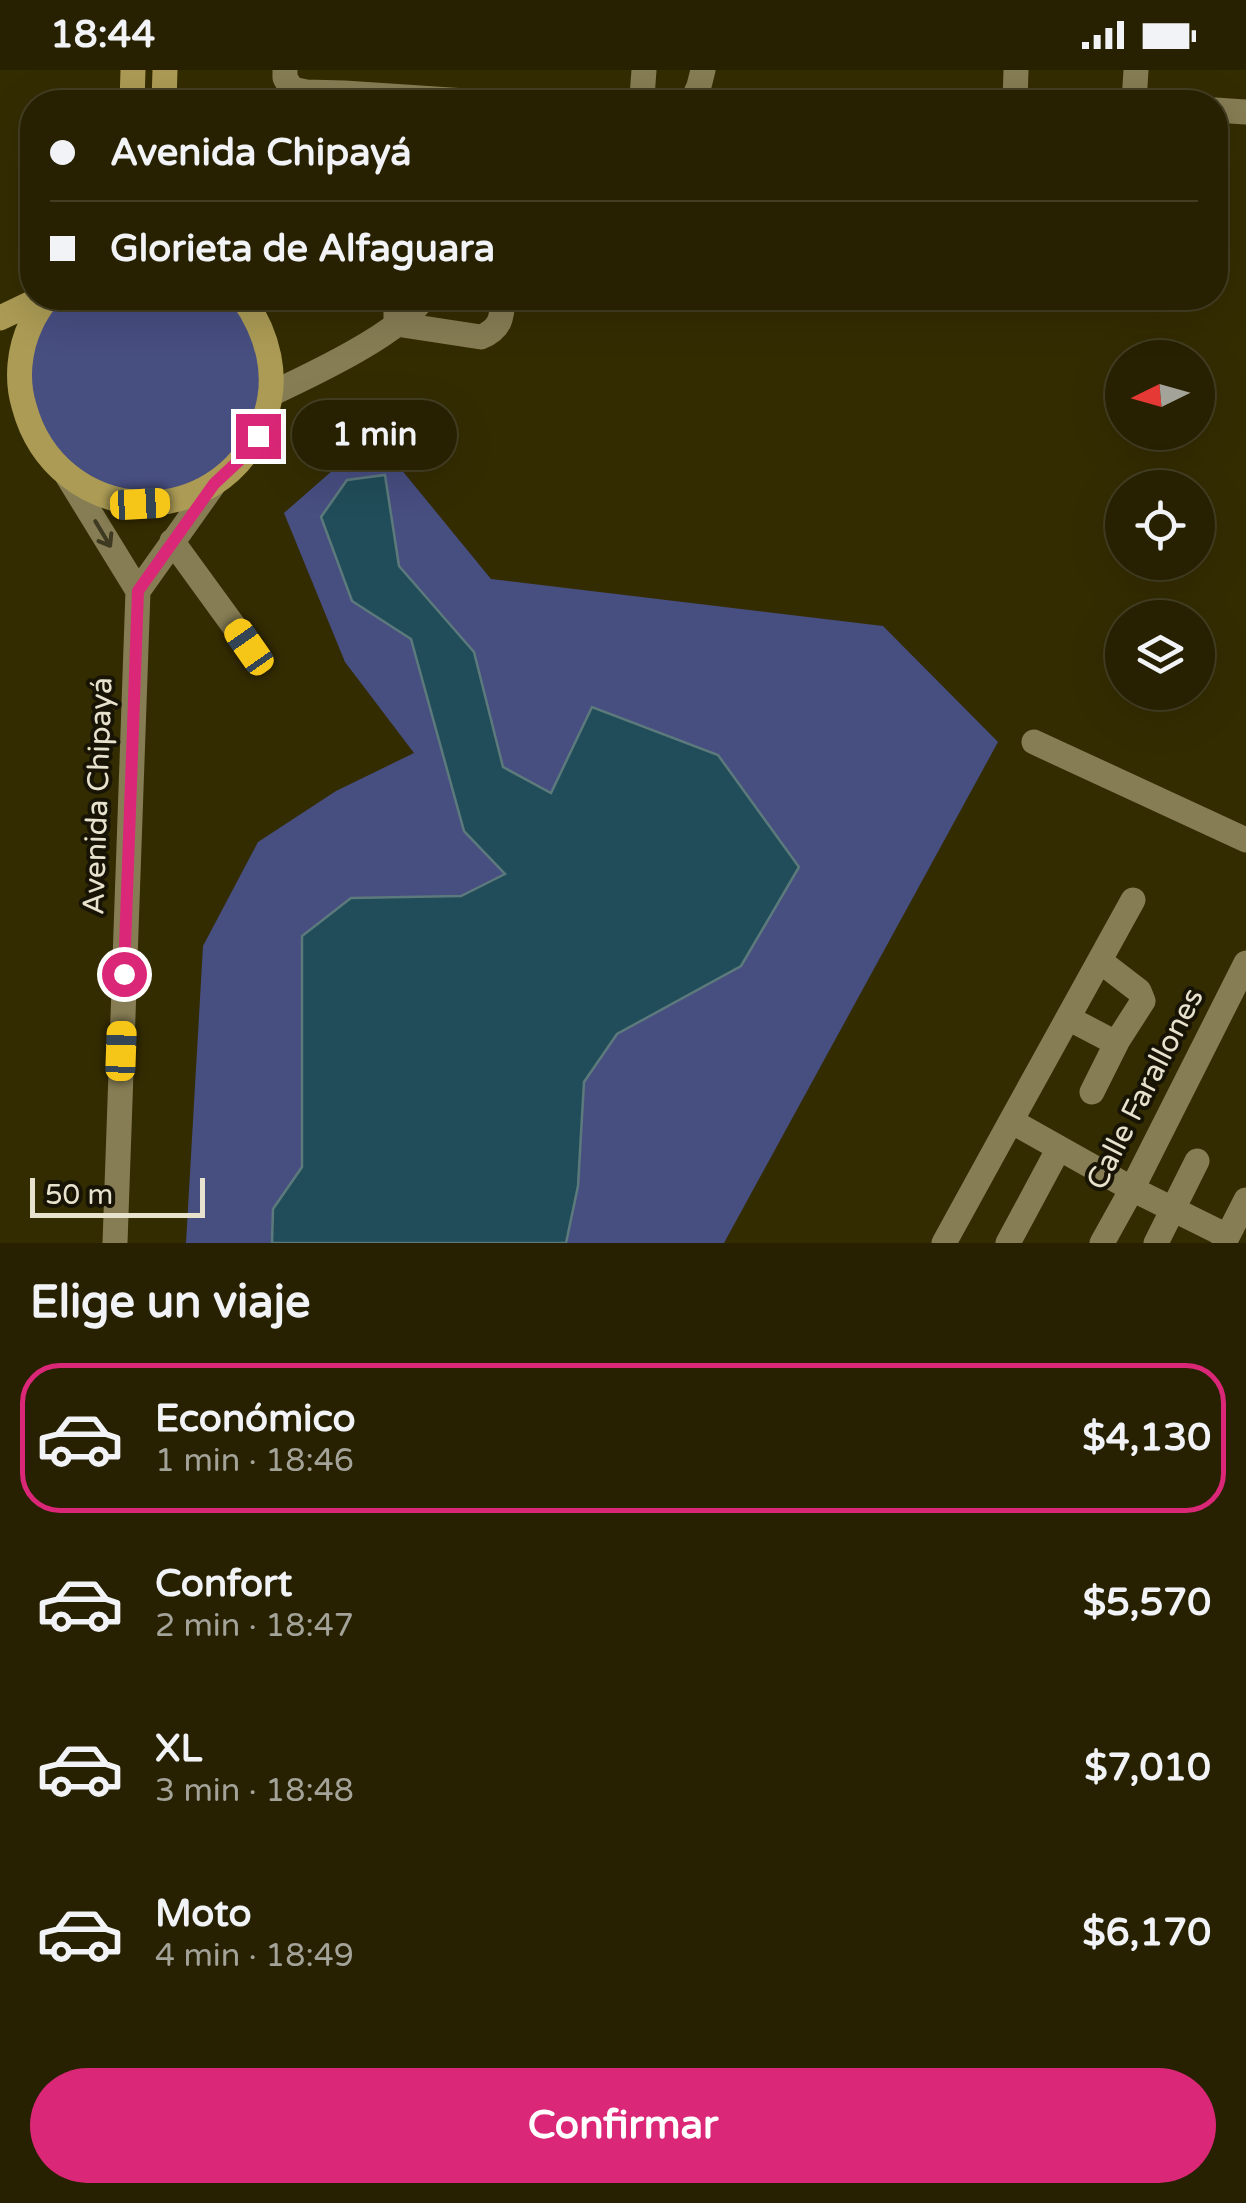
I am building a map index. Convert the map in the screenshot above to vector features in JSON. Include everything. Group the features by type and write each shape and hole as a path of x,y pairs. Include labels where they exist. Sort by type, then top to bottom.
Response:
{"main road":[{"path":"38,310 20,358 20,392 29,426 46,454 68,477 90,491 140,504 191,496 214,484 246,454 258,436 270,394 270,356 251,310"},
{"path":"0,404 29,426"}],"street":[{"path":"285,70 285,78 297,90"},
{"path":"313,90 344,81 403,90"},
{"path":"396,310 396,324"},
{"path":"270,394 324,369 416,310"},
{"path":"396,324 481,337 492,333 502,322 503,310"},
{"path":"68,477 138,591 214,484"},
{"path":"172,541 249,647"},
{"name":"Avenida Chipayá","path":"114,1243 138,591"},
{"path":"1034,742 1246,840"},
{"path":"944,1243 1133,900"},
{"path":"1092,1092 1118,1040 1143,1002 1138,991 1100,960"},
{"name":"Calle Farallones","path":"1102,1243 1246,963"},
{"path":"1068,1018 1110,1040 1118,1040"},
{"path":"1010,1121 1226,1240 1246,1200"},
{"path":"1008,1243 1059,1148"},
{"path":"1156,1243 1197,1161"}],"shaded area":[{"path":"44,310 249,310 270,356 246,454 166,502 68,477 20,392"},
{"path":"373,435 491,579 883,626 998,742 724,1243 186,1243 203,946 258,842 336,791 414,753 345,662 284,513"},
{"path":"385,475 399,566 474,652 503,767 551,793 592,707 718,755 799,867 741,966 617,1034 584,1082 578,1186 566,1243 272,1243 273,1209 302,1167 302,936 351,898 461,896 505,874 464,831 411,639 352,601 321,517 347,480"}],"route":[{"path":"124,974 138,591 214,484 246,454 258,436"}]}
